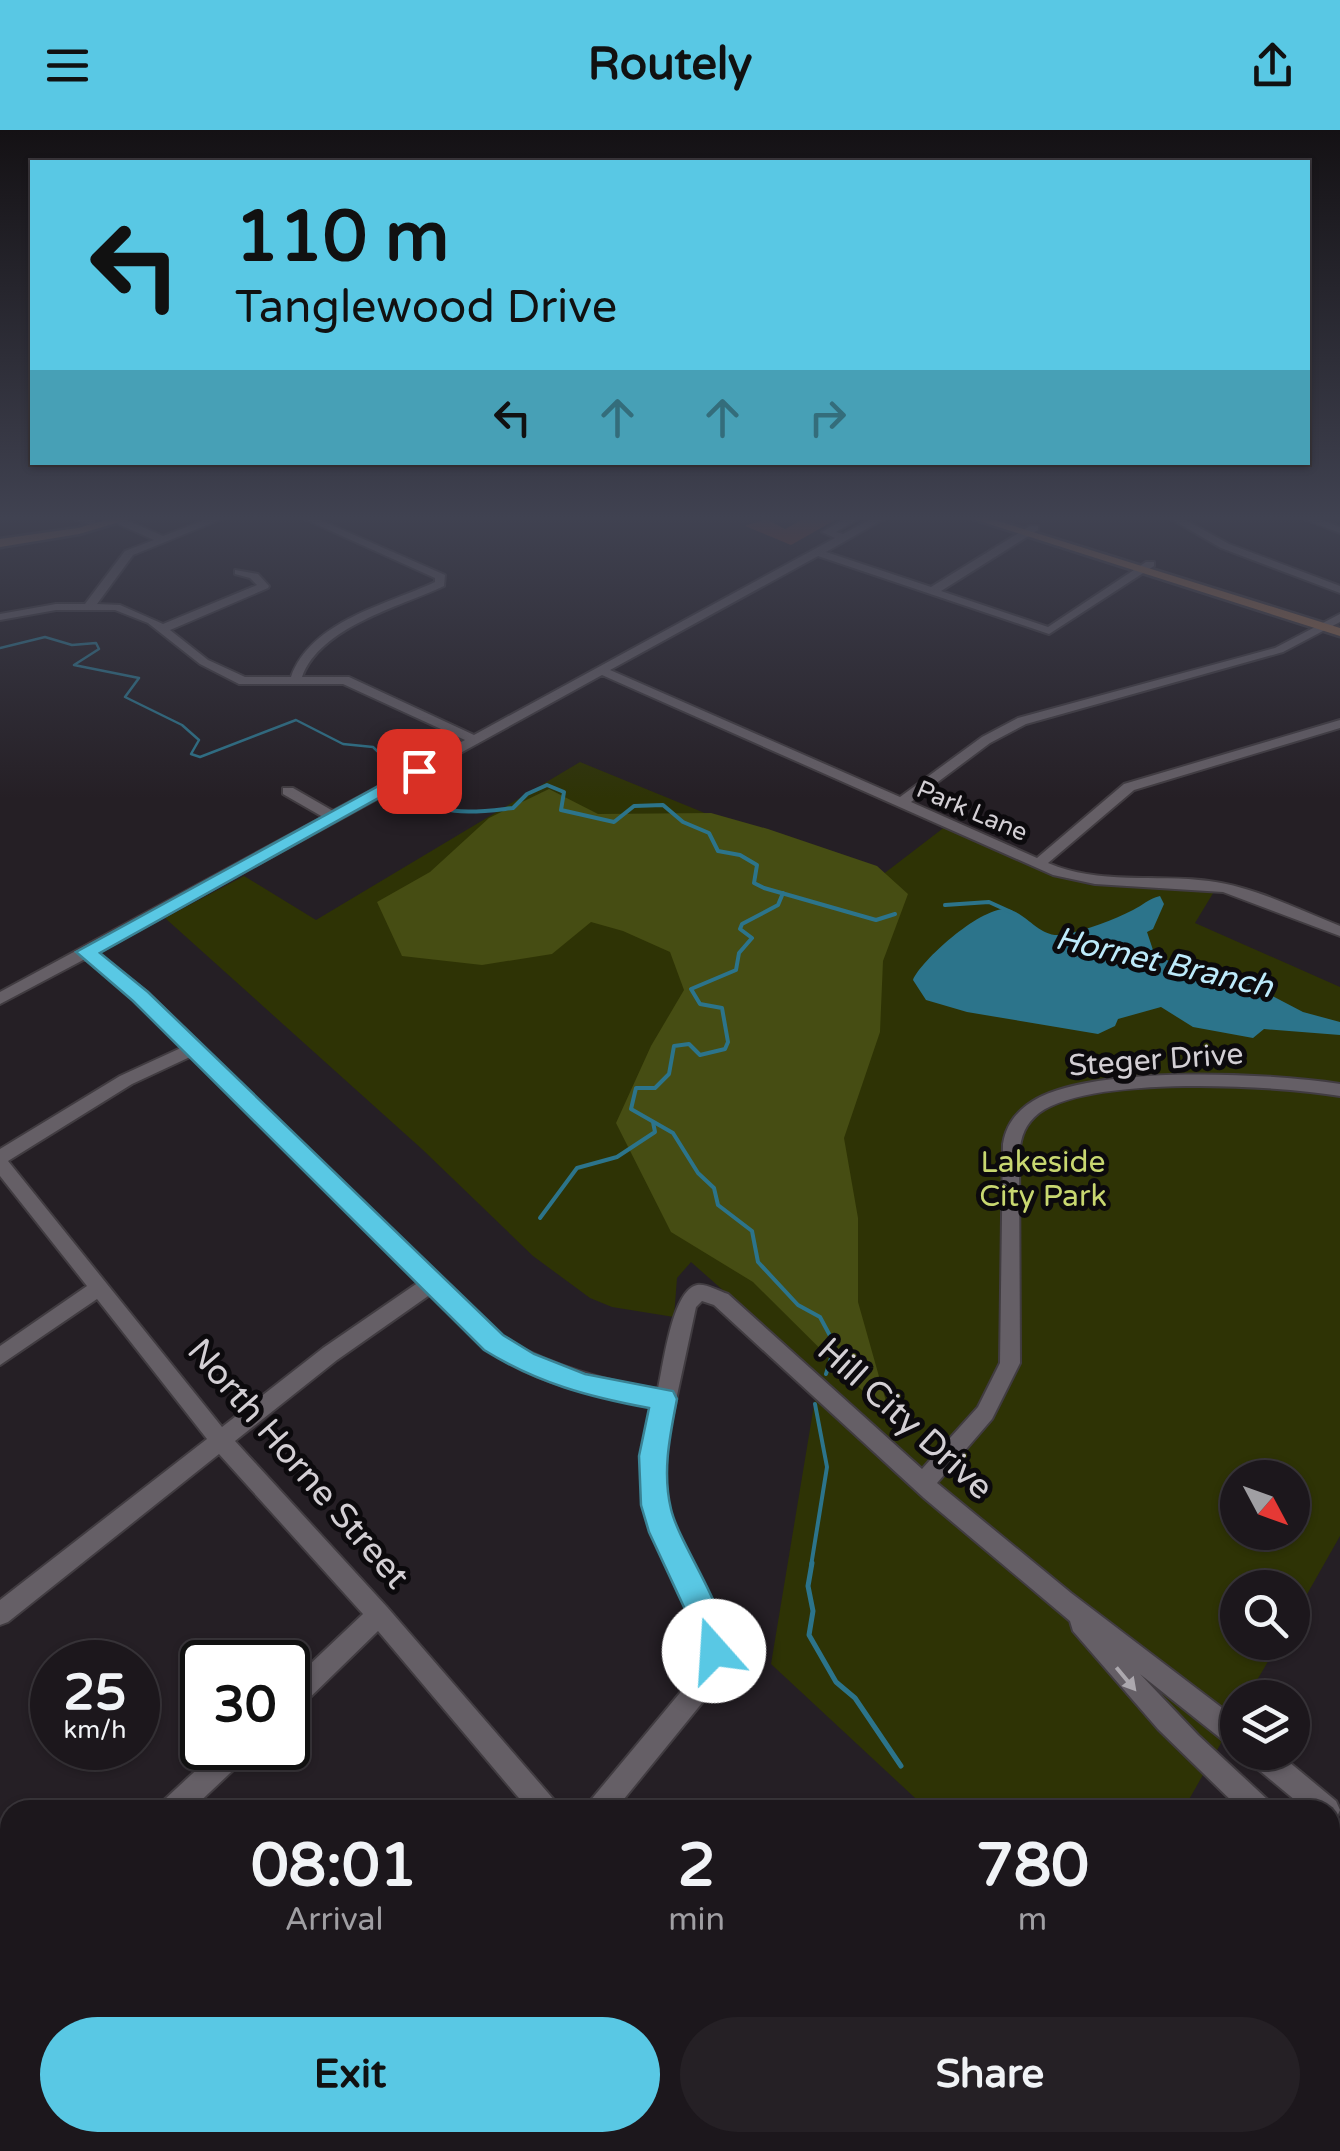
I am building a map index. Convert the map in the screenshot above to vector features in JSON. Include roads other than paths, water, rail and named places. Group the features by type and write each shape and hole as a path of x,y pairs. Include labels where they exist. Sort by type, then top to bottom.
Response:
{"main road":[{"path":"1290,610 1335,624"}],"street":[{"path":"0,617 46,610"},
{"path":"131,610 164,628 220,672 253,682 345,680 476,740"},
{"path":"164,628 206,610"},
{"path":"296,680 306,652 328,635 382,610"},
{"path":"0,1000 714,610"},
{"path":"985,610 1050,632 1082,610"},
{"path":"900,804 986,740 1022,721 1279,650 1335,624"},
{"name":"Park Lane","path":"602,671 900,804 1080,879 1221,888 1340,931"},
{"path":"1038,864 1128,787 1340,724"},
{"path":"288,791 334,817"},
{"path":"86,952 140,996 494,1343 524,1362 583,1385 664,1399 652,1456 655,1505 663,1532 711,1632 711,1674 606,1800"},
{"path":"0,1160 126,1080 194,1048"},
{"name":"Steger Drive","path":"922,1484 982,1420 1002,1390 1010,1363 1011,1161 1016,1125 1033,1106 1063,1093 1110,1086 1234,1079 1287,1080 1340,1090"},
{"name":"North Horne Street","path":"0,1160 220,1440 379,1615 537,1800"},
{"path":"0,1614 345,1342 431,1283"},
{"path":"0,1357 100,1286"},
{"name":"Hill City Drive","path":"664,1399 687,1304 699,1292 720,1299 922,1484 1064,1603 1220,1721"},
{"name":"Hill City Drive","path":"1064,1603 1132,1686 1205,1762 1249,1800"},
{"path":"310,1680 379,1615"},
{"path":"183,1800 215,1770"},
{"path":"1279,1770 1316,1800"}],"water":[{"path":"1160,896 1164,904 1153,929 1147,932 1153,950 1162,959 1232,975 1303,1012 1340,1022 1340,1035 1264,1029 1253,1038 1193,1027 1161,1007 1118,1019 1115,1026 1098,1034 967,1012 926,1000 913,980 956,934 987,914 1011,910 1043,931 1057,935 1100,924"}],"waterway":[{"name":"Hornet Branch","path":"0,648 45,637 72,645 96,643 99,649 74,665 139,678 125,697 182,725 199,740 191,754 200,757 296,720 343,744 373,747 401,774"},
{"name":"Hornet Branch","path":"412,786 433,804 458,811 513,808 527,794 547,785 564,792 561,810 614,822 634,806 663,805 683,822 709,833 718,851 740,855 757,865 754,883 783,893"},
{"name":"Hornet Branch","path":"783,893 876,920 895,914"},
{"path":"783,893 778,905 742,924 740,929 752,938 739,953 736,970 691,989 700,1004 722,1008 728,1042 725,1049 700,1055 689,1044 674,1046 669,1074 655,1088 636,1088 631,1109 673,1133 698,1173 714,1188 718,1205 752,1231 758,1262 798,1305 820,1317 835,1345 826,1374"},
{"name":"Hornet Branch","path":"945,905 989,902 1011,912"},
{"path":"540,1218 577,1168 617,1157 655,1132 653,1122"},
{"path":"811,1566 827,1467 815,1404"},
{"path":"812,1563 808,1586 813,1611 809,1635 836,1682 855,1698 901,1766"}],"park label":[{"name":"Lakeside City Park","path":"1043,1179"}]}
